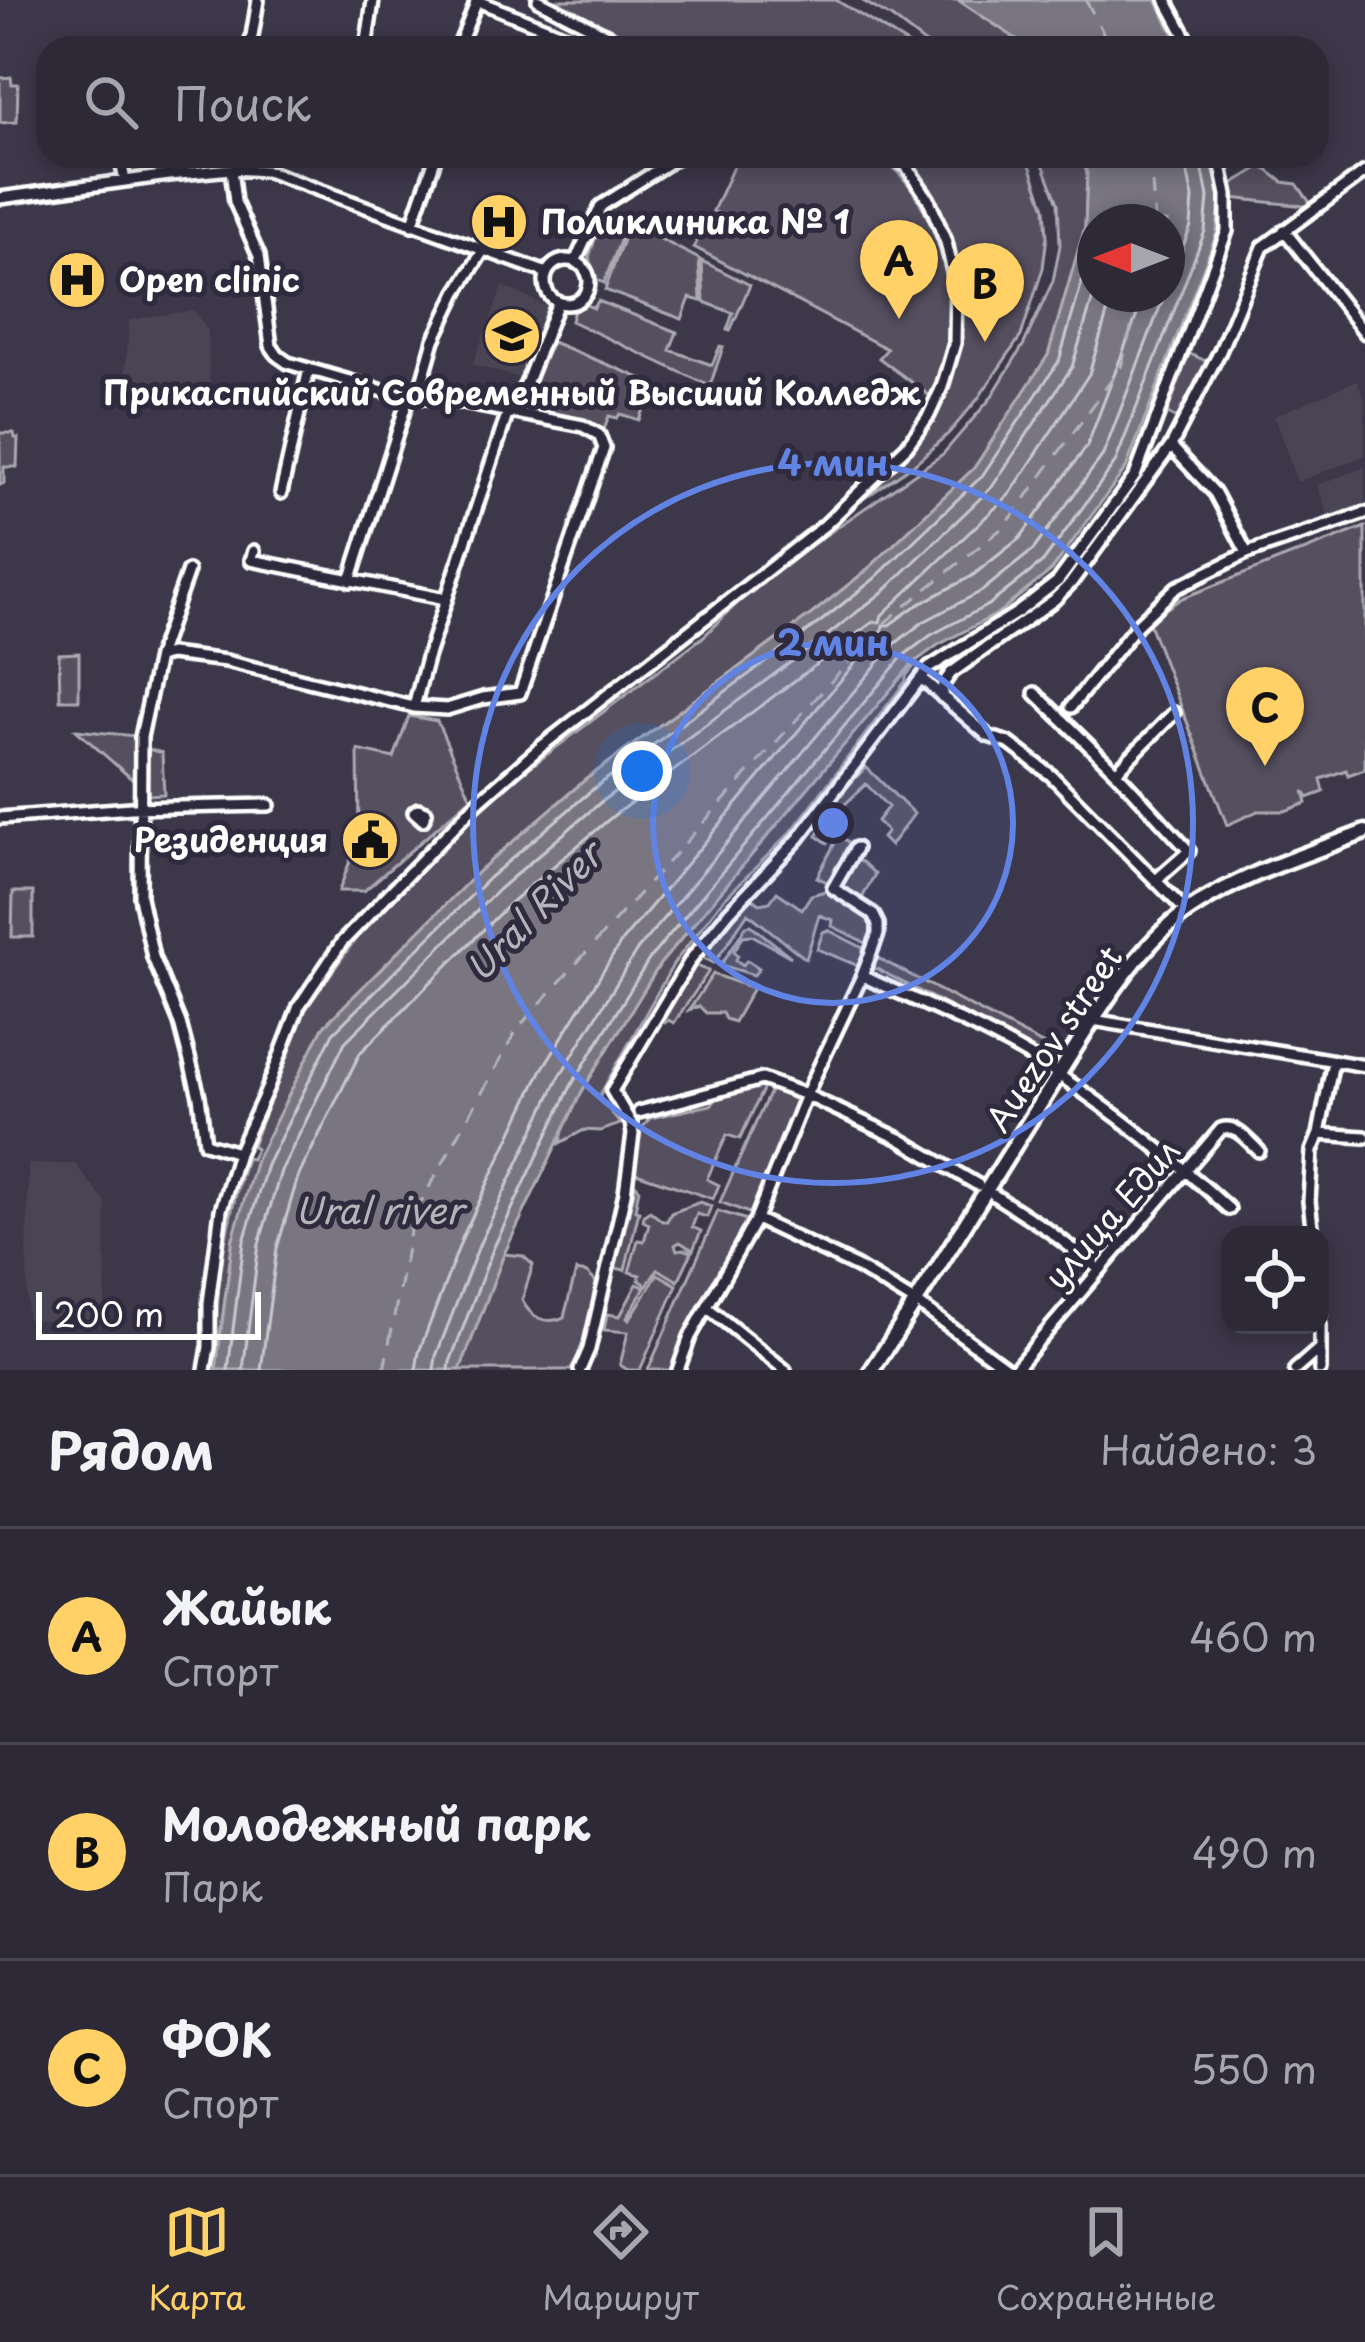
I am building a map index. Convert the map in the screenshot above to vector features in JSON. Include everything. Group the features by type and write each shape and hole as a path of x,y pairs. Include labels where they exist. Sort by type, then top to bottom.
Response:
{"main road":[{"name":"Auezov street","path":"872,1370 1093,1019 1136,962 1186,911 1232,884 1365,832"}],"street":[{"path":"252,36 258,0"},
{"path":"462,36 476,0 566,36"},
{"path":"538,0 608,36"},
{"path":"1166,0 1186,36"},
{"path":"368,36 373,1"},
{"path":"122,168 125,181"},
{"path":"412,225 432,168"},
{"path":"575,262 601,206 660,168"},
{"path":"205,1370 221,1210 238,1153 298,1006 342,942 478,802 542,746 825,526 907,446 929,415 955,344 956,285 929,200 908,168"},
{"path":"580,1370 590,1349 620,1216 633,1135 612,1091 692,958 799,838 929,668 1058,581 1135,476 1227,231 1221,168"},
{"path":"158,657 170,654 226,661 414,707 446,709 520,693 604,448 592,429 411,397 278,356 272,346 259,256 235,202 231,169"},
{"path":"0,198 254,169 547,273"},
{"path":"942,697 951,673 1063,592 1108,536 1171,446 1220,351 1268,241 1365,172"},
{"path":"1284,230 1365,333"},
{"path":"350,581 403,414 422,382 434,340 482,250"},
{"path":"559,262 575,262 586,271 589,286 575,302 559,302 546,288 547,273 559,262"},
{"path":"414,707 510,413 559,302"},
{"path":"281,493 309,369"},
{"path":"1171,446 1215,493 1247,553"},
{"path":"1071,707 1137,625 1176,588 1247,553 1365,513"},
{"path":"254,551 251,560 446,599"},
{"path":"188,572 158,657 141,737 140,897 153,957 179,1023 199,1096 205,1143 238,1153"},
{"path":"921,678 988,736 1009,743 1051,775 1186,911"},
{"path":"1035,693 1189,850 1156,880"},
{"path":"1116,772 1174,713"},
{"path":"0,818 269,805"},
{"path":"678,1370 690,1337 755,1219 878,934 874,914 833,888 856,848"},
{"path":"862,976 1000,1042 1059,1076 1186,1169 1229,1208"},
{"path":"1093,1019 1365,1066"},
{"path":"1311,1226 1312,1151 1333,1061"},
{"path":"639,1112 762,1079 900,1138 978,1185"},
{"name":"улица Едил","path":"1011,1370 1221,1129 1228,1127 1259,1151"},
{"path":"1318,1134 1365,1137"},
{"path":"994,1195 1100,1270"},
{"path":"755,1219 857,1267 1011,1370"},
{"path":"708,1308 784,1370"},
{"path":"1320,1334 1320,1370"},
{"path":"1295,1370 1319,1349"}],"shaded area":[{"path":"538,0 836,0 894,36 608,36"},
{"path":"861,0 958,0 1012,36 915,36"},
{"path":"11,77 12,84 18,84 17,122 0,123 0,78"},
{"path":"733,168 896,171 930,222 950,298 947,348 930,396 879,358 887,349 694,247 709,218 731,227 734,220 713,211"},
{"path":"903,168 1031,168 1045,208 1043,268 1021,336 977,400 913,465 825,525 929,415 951,359 956,285 929,200"},
{"path":"1045,168 1086,168 1086,204 1077,204 1077,255 1048,356 974,468 867,570 585,780 481,869 323,1027 233,1238 218,1351 223,1253 246,1158 251,1159 256,1149 252,1146 303,1013 357,937 521,774 704,636 761,580 943,454 990,399 1024,344 1053,281 1060,245 1058,203"},
{"path":"1265,168 1283,182 1297,184 1313,207 1232,198 1229,186"},
{"path":"609,220 625,228 604,283 595,279 589,257 600,224"},
{"path":"629,223 699,259 701,301 690,298 682,319 605,290"},
{"path":"702,261 750,285 730,331 733,313 704,302"},
{"name":"Прикаспийский Современный Высший Колледж","path":"503,286 551,308 524,379 472,365"},
{"path":"598,301 677,332 670,350 712,365 723,347 710,386 571,321 574,310 584,304 594,308"},
{"path":"193,310 208,330 210,399 124,395 129,320"},
{"path":"552,342 653,383 639,420 609,416 604,430 528,409 526,401"},
{"path":"1188,353 1208,362 1180,421 1164,412"},
{"path":"1357,380 1365,400 1365,456 1297,482 1274,416"},
{"path":"0,433 14,433 18,438 17,467 4,467 0,485"},
{"path":"1365,467 1365,503 1328,516 1317,485"},
{"path":"1365,527 1365,769 1321,779 1324,792 1308,798 1304,791 1307,803 1285,811 1258,811 1227,825 1148,621 1182,598"},
{"path":"79,653 79,700 60,700 59,654"},
{"path":"916,664 906,681 792,831 722,901 674,963 600,1095 620,1124 600,1131 584,1130 560,1143 582,1091 660,964"},
{"path":"409,716 437,721 471,798 364,891 339,891 359,836 358,750 394,758"},
{"path":"76,730 136,736 133,780"},
{"path":"144,748 162,753 164,794 146,795"},
{"path":"866,767 914,814 890,846 882,838 887,832 877,821 888,807 866,784 839,810 832,803"},
{"path":"826,823 849,843 829,883 817,877 835,843 817,836"},
{"path":"857,861 875,874 861,900 842,883"},
{"path":"829,890 874,920 870,945 819,915 806,959 748,913 714,963 698,955 750,896 760,904 770,902 777,892 802,909 811,895"},
{"path":"13,892 33,892 33,937 12,937"},
{"path":"751,925 791,957 752,935 743,936 734,951 736,960 743,965 747,960 759,968 754,975 721,965"},
{"path":"828,930 865,949 861,967 817,949"},
{"path":"876,957 1048,1047 1043,1055 871,966"},
{"path":"692,964 709,971 674,1023 665,1023 658,1019"},
{"path":"713,974 753,988 734,1022 699,1006 689,1010"},
{"path":"766,1083 740,1139 727,1135 707,1179 719,1185 713,1199 633,1172 636,1135 650,1118 711,1105 721,1095"},
{"path":"772,1087 802,1099 754,1215 720,1202"},
{"path":"28,1164 75,1164 106,1203 105,1321 27,1320"},
{"path":"636,1185 635,1210 639,1211 625,1270 615,1268"},
{"path":"700,1202 711,1206 707,1217 697,1214 692,1227 701,1231 693,1250 680,1242 675,1245 677,1250 692,1252 678,1281 658,1269 647,1285 639,1280 640,1275 629,1272 638,1240 644,1241 649,1224 643,1221 644,1215 650,1211 667,1221 671,1213"},
{"path":"718,1211 750,1221 685,1335 672,1370 648,1370"},
{"path":"504,1254 523,1256 533,1265 522,1300 529,1311 545,1320 564,1317 576,1271 596,1282 583,1348 570,1370 460,1370"},
{"path":"658,1274 677,1285 640,1370 628,1370 620,1365 628,1332 604,1330 607,1314 620,1316 637,1284 645,1287 629,1320"}],"water":[{"path":"958,0 1156,0 1175,36 1012,36"},
{"name":"Ural river","path":"1086,168 1213,168 1220,196 1217,233 1126,468 1052,570 997,614 912,664 660,964 582,1091 504,1254 460,1370 216,1370 233,1238 256,1160 323,1027 481,869 585,780 867,570 974,468 1048,355 1077,255 1077,312 1185,312 1185,204 1086,204"}],"ferry route":[{"path":"1086,0 1105,36"},
{"path":"1151,168 1154,204"},
{"path":"384,1370 413,1216 518,1028 883,624 1006,525 1121,367 1135,312"}],"place":[{"name":"Поликлиника № 1","path":"499,222"},
{"name":"Open clinic","path":"77,280"},
{"name":"Жайык","path":"899,319"},
{"name":"Прикаспийский Современный Высший Колледж","path":"512,336"},
{"name":"Молодежный парк","path":"985,342"},
{"name":"ФОК","path":"1265,766"},
{"name":"Резиденция","path":"370,840"}],"water label":[{"name":"Ural River","path":"534,912"}]}
